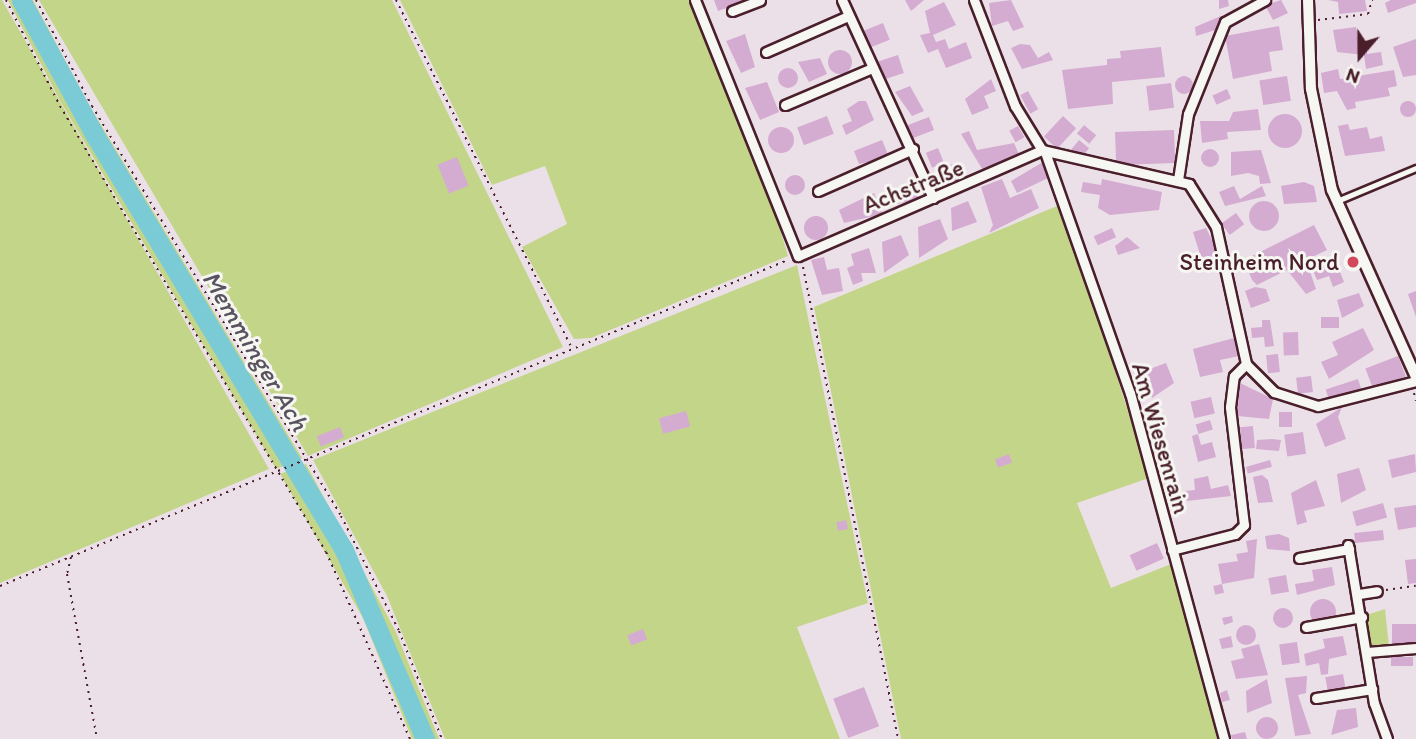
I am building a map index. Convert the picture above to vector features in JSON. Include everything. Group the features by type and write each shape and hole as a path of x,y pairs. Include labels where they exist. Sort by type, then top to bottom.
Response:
{"street":[{"path":"695,0 798,256"},
{"path":"732,11 760,0"},
{"path":"842,0 872,68 913,149 933,198"},
{"name":"Am Wiesenrain","path":"974,0 1015,106 1044,151 1130,393 1224,739"},
{"path":"1178,180 1188,114 1225,22 1265,0"},
{"path":"1044,151 1189,184 1216,227 1246,364 1274,392 1318,406 1416,379 1336,202 1319,144 1308,0"},
{"path":"766,52 848,16"},
{"path":"785,105 872,68"},
{"path":"818,191 913,149"},
{"name":"Achstraße","path":"798,256 1044,151"},
{"path":"1172,550 1235,534 1244,525 1230,407 1234,376 1246,364"},
{"path":"1298,558 1349,547 1359,594 1372,689 1387,739"},
{"path":"1359,594 1377,591"},
{"path":"1306,627 1362,617"},
{"path":"1367,652 1416,648"},
{"path":"1316,698 1372,689"}],"lane":[{"path":"1336,202 1416,168"}],"path":[{"path":"6,0 60,106 362,621 410,739"},
{"path":"36,0 92,106 307,460 399,631 442,739"},
{"path":"396,0 572,349"},
{"path":"1308,21 1368,14 1372,0"},
{"path":"0,586 798,256 898,739"},
{"path":"71,556 67,574 97,739"},
{"path":"1377,591 1416,586"}],"green space":[{"path":"0,0 269,469 0,583"},
{"path":"8,0 33,0 89,105 302,458 276,469 59,99"},
{"path":"39,0 392,0 563,347 308,456"},
{"path":"400,0 691,0 769,192 788,256 591,338 574,339 522,247 567,224 545,166 492,185"},
{"path":"1062,204 1149,478 1077,503 1111,588 1171,564 1218,739 901,739 814,307"},
{"path":"797,265 868,603 797,627 840,739 445,739 387,596 313,460"},
{"path":"306,464 396,632 439,739 412,739 363,618 280,474"},
{"path":"1385,609 1389,647 1369,649 1363,616"}],"building":[{"path":"714,0 743,0 744,2 718,11"},
{"path":"905,0 924,0 911,11"},
{"path":"1011,0 1024,27 1013,31 1008,21 992,26 989,3"},
{"path":"1219,0 1228,0 1229,6 1219,9"},
{"path":"1281,0 1288,13 1273,20 1265,5"},
{"path":"1328,0 1365,0 1367,11 1339,14 1338,2"},
{"path":"1391,0 1416,0 1416,3 1388,13 1385,3"},
{"path":"944,2 956,25 933,35 936,42 945,39 949,49 966,42 972,58 946,68 938,49 928,53 920,35 930,33 925,11"},
{"path":"1221,16 1222,28 1196,36 1195,27"},
{"path":"883,23 890,40 870,48 864,31"},
{"path":"1279,26 1283,50 1269,52 1272,71 1233,79 1225,36"},
{"path":"1356,27 1359,45 1365,44 1367,54 1381,52 1383,65 1366,69 1364,55 1337,52 1333,30"},
{"path":"745,34 755,67 741,73 726,41"},
{"path":"1416,39 1416,75 1403,77 1393,47"},
{"path":"1020,44 1030,45 1038,58 1049,52 1053,60 1022,69 1011,48"},
{"path":"1161,47 1165,77 1112,82 1113,104 1068,109 1062,70 1107,65 1107,59 1121,58 1120,51"},
{"path":"840,50 849,53 852,62 849,71 840,74 831,71 828,62 831,53"},
{"path":"898,55 904,73 884,80 878,61"},
{"path":"820,58 827,74 809,82 798,62"},
{"path":"784,68 792,68 798,78 792,88 784,88 778,82 778,74"},
{"path":"1338,69 1340,79 1394,70 1397,86 1388,88 1390,96 1355,102 1356,108 1347,110 1337,91 1324,93 1321,73"},
{"path":"1184,76 1190,79 1193,85 1190,91 1184,94 1178,91 1175,85 1178,79"},
{"path":"1287,76 1291,101 1263,105 1259,80"},
{"path":"991,79 996,91 984,96 989,108 972,115 965,99"},
{"path":"767,82 779,112 760,120 745,88"},
{"path":"1171,83 1174,108 1149,111 1146,86"},
{"path":"910,86 924,111 912,116 895,92"},
{"path":"1227,89 1231,98 1216,105 1212,96"},
{"path":"1028,91 1038,109 1030,114 1020,95"},
{"path":"859,101 866,101 874,120 846,135 842,125 852,121 847,109"},
{"path":"1405,101 1411,101 1416,109 1414,115 1405,117 1400,112 1400,106"},
{"path":"1258,109 1261,130 1227,132 1228,139 1202,143 1200,121 1229,121 1233,112"},
{"path":"1285,114 1297,119 1302,131 1297,143 1285,148 1273,143 1268,131 1273,119"},
{"path":"827,116 834,134 804,145 797,127"},
{"path":"1063,116 1076,128 1057,149 1044,136"},
{"path":"929,117 934,130 913,138 908,125"},
{"path":"1348,124 1350,130 1367,127 1370,139 1382,136 1385,151 1345,156 1338,126"},
{"path":"1084,125 1096,135 1089,144 1077,133"},
{"path":"1018,126 1024,137 1016,142 1009,131"},
{"path":"781,127 790,131 794,140 790,149 781,153 772,149 768,140 772,131"},
{"path":"1174,130 1175,163 1116,165 1115,132"},
{"path":"969,131 977,150 1014,143 1020,157 984,172 961,134"},
{"path":"882,140 889,157 859,164 854,151"},
{"path":"1079,140 1089,148 1081,158 1071,150"},
{"path":"938,148 944,163 932,168 926,153"},
{"path":"1210,149 1216,152 1219,158 1216,164 1210,167 1204,164 1201,158 1204,152"},
{"path":"1261,150 1271,183 1260,184 1259,176 1248,173 1231,176 1231,152"},
{"path":"457,157 469,186 449,194 438,165"},
{"path":"1043,162 1050,177 1017,193 1011,181"},
{"path":"954,164 962,167 965,175 962,183 954,186 946,183 943,175 946,167"},
{"path":"795,175 802,178 805,185 802,192 795,195 788,192 785,185 788,178"},
{"path":"1002,179 1010,198 1031,189 1039,208 989,233 993,225 981,187"},
{"path":"1102,179 1162,192 1159,210 1110,215 1098,208 1100,195 1081,192 1083,182 1101,185"},
{"path":"1304,182 1314,186 1317,202 1284,204 1281,186"},
{"path":"912,184 919,199 885,207 880,196"},
{"path":"1234,186 1240,199 1262,186 1266,196 1225,206 1219,192"},
{"path":"874,193 883,214 844,223 839,210"},
{"path":"968,201 977,222 952,231 951,208"},
{"path":"1264,201 1275,205 1279,216 1275,227 1264,231 1253,227 1249,216 1253,205"},
{"path":"1236,213 1244,224 1230,235 1221,224"},
{"path":"816,216 824,220 828,228 824,236 816,240 808,236 804,228 808,220"},
{"path":"940,219 948,239 919,258 918,227"},
{"path":"1314,225 1327,250 1306,260 1316,289 1306,294 1287,270 1257,285 1252,280 1244,260"},
{"path":"1112,228 1116,237 1098,245 1094,236"},
{"path":"1206,228 1221,258 1203,264 1193,232"},
{"path":"901,235 909,255 884,273 882,242"},
{"path":"1127,237 1140,248 1118,255 1115,246"},
{"path":"869,248 876,273 861,273 863,281 853,285 847,268 854,265 851,254"},
{"path":"824,257 827,270 839,268 843,291 822,295 811,260"},
{"path":"1334,257 1344,282 1333,287 1329,276 1317,280 1314,273 1317,264"},
{"path":"1255,287 1266,289 1270,301 1251,308 1245,291"},
{"path":"1416,291 1416,317 1408,294"},
{"path":"1359,293 1364,306 1342,318 1337,300"},
{"path":"1321,317 1339,317 1339,328 1321,328"},
{"path":"1262,320 1270,320 1274,346 1265,347 1264,337 1252,338 1251,328 1262,327"},
{"path":"1363,328 1374,350 1329,379 1321,362 1338,355 1332,342"},
{"path":"1298,332 1299,355 1284,356 1283,333"},
{"path":"1234,338 1239,356 1220,360 1223,372 1200,377 1193,349"},
{"path":"1278,354 1280,372 1268,373 1266,355"},
{"path":"1398,356 1406,377 1373,389 1365,369"},
{"path":"1166,363 1174,383 1152,398 1144,371"},
{"path":"1311,376 1313,392 1298,394 1296,378"},
{"path":"1358,379 1362,391 1330,402 1326,390"},
{"path":"1240,383 1273,399 1269,419 1237,416"},
{"path":"1211,397 1215,414 1194,418 1191,402"},
{"path":"1342,407 1338,417 1346,439 1325,447 1316,424"},
{"path":"686,411 690,426 663,434 659,418"},
{"path":"1279,412 1292,412 1292,427 1279,427"},
{"path":"1210,420 1213,430 1199,434 1196,424"},
{"path":"1253,426 1255,448 1242,449 1240,427"},
{"path":"340,427 344,437 321,447 317,436"},
{"path":"1303,432 1306,454 1287,456 1284,435"},
{"path":"1198,434 1201,445 1212,442 1216,457 1198,462 1192,436"},
{"path":"1257,440 1281,440 1279,451 1256,449"},
{"path":"1009,454 1012,462 998,468 995,459"},
{"path":"1415,454 1416,472 1392,478 1388,460"},
{"path":"1270,460 1272,467 1248,474 1246,467"},
{"path":"1359,468 1366,490 1341,503 1337,474"},
{"path":"1262,475 1268,480 1273,502 1258,503 1253,477"},
{"path":"1208,476 1211,489 1228,485 1231,496 1187,501 1185,491 1195,490 1194,479"},
{"path":"1316,480 1325,506 1304,511 1307,522 1297,525 1291,493"},
{"path":"1383,503 1387,517 1356,526 1352,512"},
{"path":"1416,505 1416,527 1398,530 1394,508"},
{"path":"846,520 848,529 838,531 836,522"},
{"path":"1383,530 1384,540 1355,543 1354,533"},
{"path":"1279,534 1289,538 1290,551 1267,549 1265,536"},
{"path":"1257,539 1254,578 1222,584 1218,564 1238,561 1236,554 1248,552 1246,541"},
{"path":"1157,543 1164,559 1137,571 1130,555"},
{"path":"1416,559 1416,583 1408,584 1405,560"},
{"path":"1332,567 1335,585 1297,595 1295,584 1314,581 1312,570"},
{"path":"1286,575 1289,592 1271,595 1268,578"},
{"path":"1222,584 1224,593 1215,595 1213,586"},
{"path":"1323,599 1332,603 1336,612 1332,621 1323,625 1314,621 1310,612 1314,603"},
{"path":"1283,608 1290,611 1293,618 1290,625 1283,628 1276,625 1273,618 1276,611"},
{"path":"1232,616 1233,622 1224,625 1222,618"},
{"path":"1392,624 1416,624 1416,646 1392,646"},
{"path":"1246,625 1253,628 1256,635 1253,642 1246,645 1239,642 1236,635 1239,628"},
{"path":"643,629 647,639 631,646 627,635"},
{"path":"1231,636 1233,647 1222,649 1219,639"},
{"path":"1343,636 1347,655 1329,659 1328,674 1321,675 1319,663 1306,666 1304,654 1325,648 1323,639"},
{"path":"1297,642 1300,663 1282,665 1279,645"},
{"path":"1259,644 1268,675 1236,679 1231,661 1244,658 1241,649"},
{"path":"1391,657 1413,657 1413,666 1391,666"},
{"path":"1343,674 1346,691 1328,694 1325,677"},
{"path":"1307,676 1306,693 1298,695 1311,734 1295,736 1285,678"},
{"path":"1267,679 1272,703 1247,713 1246,691"},
{"path":"864,687 879,726 848,738 833,699"},
{"path":"1227,690 1230,700 1222,702 1220,693"},
{"path":"1356,708 1358,727 1331,735 1337,710"},
{"path":"1267,717 1275,720 1278,728 1275,736 1267,739 1259,736 1256,728 1259,720"},
{"path":"1245,732 1247,739 1232,739 1231,735"}],"waterway":[{"name":"Memminger Ach","path":"21,0 94,134 344,550 425,739"}],"place":[{"name":"Steinheim Nord","path":"1353,262"}]}
